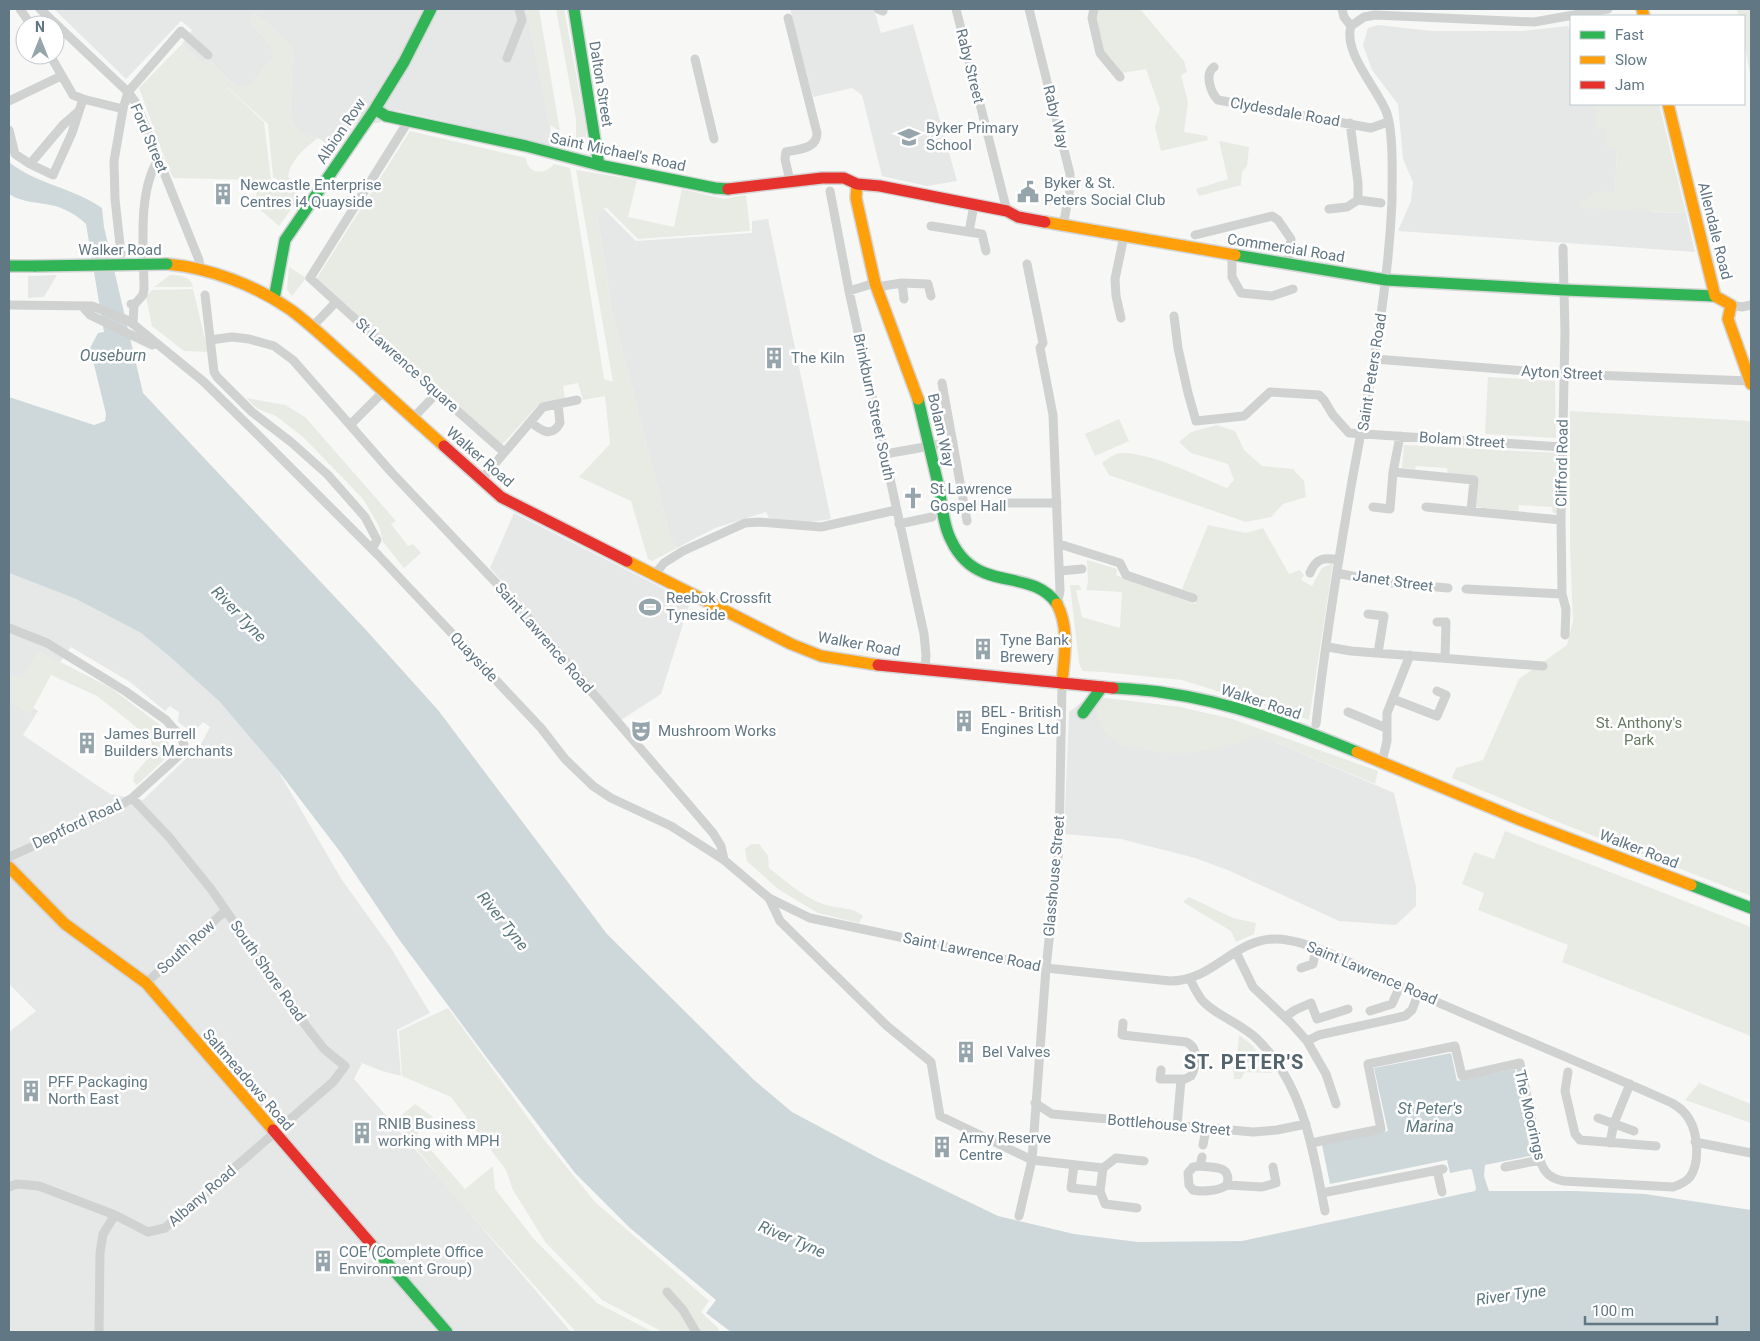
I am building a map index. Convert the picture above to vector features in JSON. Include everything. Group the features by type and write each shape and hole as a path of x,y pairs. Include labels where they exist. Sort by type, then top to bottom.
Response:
{"street":[{"name":"Ford Street","path":"40,9 128,92 136,103 199,260 200,270"},
{"name":"Albion Row","path":"274,299 286,240 375,109 404,62 431,9"},
{"path":"507,58 522,20 519,9"},
{"name":"Dalton Street","path":"574,9 599,165"},
{"name":"Raby Street","path":"956,9 1007,211"},
{"name":"Raby Way","path":"1029,9 1070,174 1070,189 1062,226"},
{"path":"1094,9 1092,18 1100,54 1120,77"},
{"path":"1342,9 1344,17 1352,26 1364,17 1375,15 1534,22 1581,12 1608,9"},
{"path":"788,18 817,133 817,140 813,145 786,152 785,159 790,181"},
{"name":"Saint Peters Road","path":"1316,724 1325,646 1375,359 1386,280 1392,186 1392,159 1386,111 1353,48 1349,35 1352,26"},
{"path":"121,254 115,199 114,161 123,109 128,92 181,31 208,55"},
{"path":"695,59 714,139"},
{"path":"55,65 73,95 123,109"},
{"name":"Clydesdale Road","path":"1214,67 1208,74 1213,95 1218,100 1371,128 1388,122"},
{"path":"9,101 61,76"},
{"path":"9,130 15,154 53,175 72,134 83,99"},
{"name":"Allendale Road","path":"1668,105 1715,296 1731,305"},
{"name":"Saint Michael's Road","path":"375,109 386,116 599,165 715,188 730,189 822,178 844,178 857,184"},
{"path":"30,164 63,125 79,111"},
{"name":"St Lawrence Square","path":"409,120 310,278 437,394 504,452"},
{"path":"1350,123 1358,200"},
{"path":"130,322 133,304 143,295 146,187 151,171 158,160"},
{"name":"Commercial Road","path":"857,184 880,186 1007,211 1018,217 1062,226 1386,280 1715,296"},
{"name":"Bolam Way","path":"857,184 856,198 875,285 916,388 952,545 962,559 984,573 1032,584 1041,589 1057,605"},
{"name":"Brinkburn Street South","path":"830,191 849,291 924,634 925,670"},
{"path":"1329,210 1347,206 1358,200 1381,202"},
{"path":"969,232 974,205"},
{"path":"1195,235 1272,216 1278,220 1292,239 1288,263"},
{"path":"931,226 982,234 986,251"},
{"path":"1121,318 1114,279 1124,236"},
{"name":"Clifford Road","path":"1563,248 1565,374 1561,520 1562,594 1566,609 1565,635"},
{"path":"1232,254 1232,277 1241,293 1272,296 1293,289"},
{"name":"Walker Road","path":"9,266 166,264 200,270 247,286 274,299 293,312 501,497 792,644 821,656 925,670 1166,693 1206,700 1256,714 1382,762 1522,820 1751,908"},
{"path":"1027,264 1043,343 1040,348 1053,415 1060,571 1060,591 1057,605 1064,625 1062,684"},
{"path":"902,283 904,299"},
{"path":"849,291 875,285 928,284 931,296"},
{"path":"205,295 216,377 252,412 328,475 365,517 376,535 377,540 372,549"},
{"path":"312,328 336,302"},
{"path":"9,305 83,307"},
{"path":"1750,383 1728,319 1731,305 1742,307 1751,305"},
{"name":"Quayside","path":"83,307 99,308 130,322 204,382 372,549 541,728 565,759 593,786 611,798 671,826 724,860 769,898 810,918"},
{"name":"Quayside","path":"83,307 90,315 101,321 168,353"},
{"path":"1174,316 1178,348 1196,421 1244,416 1270,392 1319,395 1350,433 1361,434"},
{"name":"Saint Lawrence Road","path":"210,340 232,337 249,339 274,346 293,360 392,473 518,606 713,833 721,846 724,860"},
{"name":"Ayton Street","path":"1375,359 1565,374 1750,383"},
{"path":"942,382 967,521"},
{"path":"350,425 383,392"},
{"path":"413,418 437,394"},
{"path":"480,480 543,407 577,400"},
{"path":"531,422 540,430 553,431 560,422 558,404"},
{"name":"Bolam Street","path":"1361,434 1562,448"},
{"path":"1374,507 1390,509 1393,472 1400,436"},
{"path":"885,454 953,442"},
{"path":"1393,472 1474,480 1471,511"},
{"path":"1004,503 1057,502"},
{"path":"1426,507 1561,520"},
{"path":"654,574 664,563 683,551 745,523 759,522 815,527 896,510"},
{"path":"899,524 932,518"},
{"path":"1059,544 1120,563 1126,575 1193,598"},
{"path":"1310,573 1313,564 1325,558 1339,560"},
{"path":"1060,571 1082,569"},
{"name":"Janet Street","path":"1337,573 1381,582 1448,588"},
{"path":"1466,589 1562,594"},
{"path":"1368,614 1384,616 1378,653"},
{"path":"1436,622 1446,622 1445,658"},
{"name":"Deptford Road","path":"9,628 47,643 125,691 166,720 181,736 184,745 181,753 132,798 111,811 9,857"},
{"path":"1328,647 1351,651 1543,666"},
{"path":"1382,762 1387,741 1387,713 1410,656"},
{"name":"Glasshouse Street","path":"1019,1216 1032,1160 1046,968 1059,848 1062,684"},
{"path":"1083,713 1102,687"},
{"path":"1393,699 1437,716 1446,695 1437,691"},
{"path":"1348,712 1386,728"},
{"name":"South Shore Road","path":"132,798 169,837 226,910 303,1022 324,1049 345,1066 332,1082 274,1132"},
{"name":"Saltmeadows Road","path":"9,867 65,924 146,983 447,1332"},
{"path":"769,898 780,921 887,1026 931,1062 940,1116 1032,1160 1103,1168 1116,1158 1144,1161"},
{"name":"South Row","path":"146,983 226,910"},
{"name":"Saint Lawrence Road","path":"810,918 1046,968 1170,981 1190,979 1202,974 1249,944 1270,939 1287,940 1316,948 1672,1103 1682,1110 1690,1120 1695,1142"},
{"path":"1301,968 1313,964 1316,948"},
{"path":"1236,952 1252,987 1285,1017 1307,1041 1326,1074 1336,1104"},
{"path":"1190,979 1205,1002 1247,1031 1270,1054 1290,1083 1306,1124 1326,1212"},
{"path":"1370,1011 1392,1004 1400,986"},
{"path":"1307,1041 1318,1035 1405,1016 1412,1010 1418,994"},
{"path":"1285,1017 1311,1003 1317,1019 1348,1009"},
{"path":"1123,1023 1122,1039 1190,1044 1195,1049 1193,1073 1188,1078 1181,1080 1160,1079 1161,1070"},
{"name":"The Moorings","path":"1311,1143 1382,1129 1368,1064 1455,1046 1462,1076 1520,1063 1542,1168 1548,1176 1558,1180 1673,1187 1686,1180 1691,1174 1695,1163 1695,1142"},
{"path":"1568,1072 1565,1091 1577,1138 1583,1141 1656,1146"},
{"path":"1177,1126 1181,1080"},
{"path":"1610,1143 1614,1123 1630,1084"},
{"name":"Bottlehouse Street","path":"1035,1103 1052,1114 1206,1129 1264,1132 1306,1124"},
{"path":"1598,1118 1634,1131"},
{"path":"1203,1146 1206,1129"},
{"name":"Albany Road","path":"9,1186 17,1184 40,1186 115,1215 148,1232 165,1228 274,1132"},
{"path":"1695,1142 1751,1153"},
{"path":"1200,1166 1202,1156"},
{"path":"1505,1167 1540,1160"},
{"path":"1074,1165 1071,1188 1100,1191"},
{"path":"1226,1185 1228,1177 1224,1170 1200,1166 1193,1167 1188,1173 1189,1185 1196,1191 1222,1188 1226,1185 1262,1187 1276,1183 1273,1167"},
{"path":"1103,1168 1100,1191 1104,1204 1137,1208"},
{"path":"1322,1193 1440,1169 1442,1192"},
{"path":"99,1332 100,1253 103,1234 115,1215"},
{"path":"667,1292 683,1310 696,1332"}],"shaded area":[{"path":"54,9 527,9 550,125 552,146 395,110 379,123 356,123 337,150 318,138 304,135 295,126 290,116 293,46 249,19 271,47 274,56 246,88 233,84 208,59 203,64 182,44 192,30 181,21 126,79 65,20 65,15 60,15"},
{"name":"Byker Primary School","path":"790,9 874,9 881,33 913,24 957,181 927,186 882,176 862,95 852,88 813,97"},
{"path":"1378,25 1432,31 1522,31 1568,26 1570,31 1570,105 1596,105 1596,129 1606,129 1617,149 1615,192 1580,202 1656,212 1686,213 1695,252 1398,231 1411,201 1413,182 1403,159 1398,104 1372,70 1363,45 1368,28"},
{"path":"604,209 636,241 752,233 752,221 768,219 831,519 805,523 769,518 766,512 715,528 677,548 671,540 612,311 597,215"},
{"path":"57,275 44,297 28,298 28,276"},
{"path":"514,513 690,602 661,694 621,720 490,568"},
{"path":"9,573 76,599 141,633 219,701 277,769 342,880 391,948 430,1013 397,1030 401,1076 362,1063 354,1079 571,1332 9,1332 9,1032 36,1011 9,984","holes":["71,647 130,682 165,711 170,706 179,712 178,722 193,733 203,722 210,727 201,744 143,800 110,794 23,735 38,711 29,705"]},
{"path":"1089,696 1179,707 1232,719 1273,741 1394,793 1416,887 1416,906 1396,925 1339,921 1230,871 1195,858 1121,839 1064,834 1069,712"}],"green space":[{"path":"527,9 539,9 560,131 550,125"},
{"path":"556,9 564,9 586,128 586,142 576,144 576,119"},
{"path":"1098,9 1140,9 1184,61 1187,72 1181,75 1188,102 1184,132 1207,136 1208,140 1161,151 1155,127 1160,109 1146,69 1122,73 1104,53 1096,20"},
{"path":"1737,9 1751,9 1751,79 1745,47 1745,15 1738,15"},
{"path":"255,12 293,46 290,116 301,131 318,138 295,159 288,177 306,189 301,193 273,177 268,124 216,77 264,122 271,180 301,196 279,226 256,206 257,180 174,178 139,88 182,44 203,64 208,59 233,84 246,87 254,81 274,56 271,47 249,19"},
{"path":"1596,105 1659,105 1686,213 1579,208 1580,202 1586,201 1593,192 1615,191 1617,150 1607,148 1606,129 1596,129"},
{"path":"410,131 526,158 529,167 537,172 546,170 554,164 570,168 604,379 613,382 576,170 637,180 628,217 674,227 682,189 724,199 746,195 750,231 638,239 606,207 597,215 612,311 671,540 677,548 652,561 648,559 631,501 579,477 610,444 605,396 583,400 578,383 563,386 565,398 538,405 501,446 317,278"},
{"path":"1219,141 1249,147 1247,166 1242,172 1241,185 1199,196 1196,189 1228,179"},
{"path":"289,267 306,278 292,296 287,290"},
{"path":"170,275 187,278 193,287 154,287"},
{"path":"193,289 208,352 184,351 152,326 146,296 152,290"},
{"path":"1488,377 1555,381 1556,438 1485,434"},
{"path":"246,398 285,405 305,417 396,521 391,524 408,546 413,544 421,553 404,568 383,542 379,526 363,499 303,437 276,416 258,409"},
{"name":"St. Anthony's Park","path":"1570,411 1751,421 1751,896 1568,826 1452,778 1456,768 1483,760 1519,679 1567,645 1573,621 1570,546"},
{"path":"1119,419 1129,441 1095,456 1085,434"},
{"path":"1217,425 1235,431 1244,450 1262,466 1293,469 1304,481 1306,497 1283,504 1271,517 1246,522 1109,475 1102,463 1116,454 1140,455 1171,465 1227,488 1234,480 1228,464 1191,453 1179,442 1191,432"},
{"path":"1404,445 1557,453 1557,514 1553,513 1552,507 1519,505 1518,511 1474,507 1475,478 1448,474 1447,468 1416,466 1415,469 1402,468"},
{"path":"1208,525 1246,533 1263,528 1289,574 1300,570 1304,575 1301,580 1312,586 1322,568 1333,563 1309,720 1182,680 1082,671 1079,663 1070,585 1079,585 1082,590 1076,590 1082,617 1120,628 1122,592 1086,590 1088,582 1087,560 1117,569 1116,575 1195,604 1197,595 1182,589"},
{"path":"39,651 111,688 164,728 169,745 165,759 137,785 133,781 134,775 153,752 151,740 97,696 51,675 30,714 9,702 9,674 21,678"},
{"path":"1102,698 1179,707 1232,719 1378,771 1375,784 1273,741 1255,738 1214,749 1189,753 1164,753 1122,746 1110,738 1097,716 1096,705"},
{"path":"1505,831 1751,927 1751,1036 1562,962 1568,945 1478,910 1484,893 1462,884 1474,852 1494,859"},
{"path":"752,844 759,844 768,856 769,868 796,889 818,902 859,913 863,916 859,923 818,913 778,889 747,861 745,849"},
{"path":"1189,897 1233,918 1256,923 1254,934 1236,942 1231,931 1183,902"},
{"path":"448,1008 542,1137 595,1202 709,1301 701,1312 719,1329 717,1332 663,1332 602,1300 546,1243 513,1190 506,1170 451,1097 402,1076 399,1031"},
{"path":"1239,1035 1252,1045 1265,1061 1243,1063 1237,1058"},
{"path":"1237,1063 1246,1066 1269,1066 1272,1073 1245,1072 1241,1079 1234,1079 1233,1068"},
{"path":"1699,1083 1751,1104 1751,1123 1685,1100"},
{"path":"415,1104 433,1117 417,1134 465,1189 493,1166 495,1189 533,1238 597,1303 653,1332 576,1332 456,1198 394,1121"}],"water":[{"path":"9,162 31,176 79,195 102,208 104,227 143,393 366,630 438,710 607,934 754,1080 792,1112 880,1159 998,1216 1074,1234 1138,1242 1242,1241 1475,1191 1472,1170 1450,1173 1447,1160 1330,1184 1322,1145 1388,1131 1374,1068 1451,1053 1457,1081 1515,1069 1534,1155 1485,1165 1484,1176 1489,1191 1575,1191 1645,1194 1751,1210 1751,1332 731,1332 706,1313 716,1300 630,1228 575,1173 398,938 341,853 277,769 219,701 141,633 76,599 9,573 9,397 94,425 105,421 106,414 90,348 98,333 104,332 86,224 59,207 25,201 9,194"}],"traffic: fast":[{"path":"274,299 285,240 375,109 404,62 431,9"},
{"path":"574,9 599,165"},
{"path":"375,109 386,116 526,146 599,165 728,189"},
{"path":"1235,255 1386,280 1715,296"},
{"path":"36,266 167,264"},
{"path":"9,266 36,266"},
{"path":"918,399 939,488 946,528 957,551 969,564 979,570 1033,586 1042,590 1057,604"},
{"path":"1083,713 1102,687"},
{"path":"1113,688 1160,692 1215,702 1263,716 1357,752"},
{"path":"1691,885 1751,908"},
{"path":"371,1244 447,1332"}],"traffic: slow":[{"path":"1642,9 1644,15"},
{"path":"1668,105 1715,296 1731,305 1728,319 1751,384"},
{"path":"857,184 856,198 875,283 918,399"},
{"path":"1045,222 1235,255"},
{"path":"167,264 199,269 232,279 262,293 291,310 308,323 444,446"},
{"path":"627,561 791,644 821,656 878,665"},
{"path":"1057,604 1064,623 1065,633 1062,684"},
{"path":"1357,752 1518,819 1691,885"},
{"path":"9,867 65,924 146,983 273,1130"}],"traffic: jam":[{"path":"728,189 822,178 844,178 857,184 880,186 1007,211 1018,217 1045,222"},
{"path":"444,446 501,497 627,561"},
{"path":"878,665 1113,688"},
{"path":"273,1130 371,1244"}],"place":[{"name":"Byker Primary School","path":"909,137"},
{"name":"Byker & St. Peters Social Club","path":"1028,192"},
{"name":"Newcastle Enterprise Centres i4 Quayside","path":"223,194"},
{"name":"The Kiln","path":"774,358"},
{"name":"St Lawrence Gospel Hall","path":"913,498"},
{"name":"Reebok Crossfit Tyneside","path":"650,607"},
{"name":"Tyne Bank Brewery","path":"983,649"},
{"name":"BEL - British Engines Ltd","path":"964,721"},
{"name":"Mushroom Works","path":"641,731"},
{"name":"James Burrell Builders Merchants","path":"87,743"},
{"name":"Bel Valves","path":"966,1052"},
{"name":"PFF Packaging North East","path":"31,1091"},
{"name":"RNIB Business working with MPH","path":"362,1133"},
{"name":"Army Reserve Centre","path":"942,1147"},
{"name":"COE (Complete Office Environment Group)","path":"323,1261"}],"district":[{"name":"ST. PETER'S","path":"1244,1062"}],"water label":[{"name":"Ouseburn","path":"113,355"},
{"name":"River Tyne","path":"239,614"},
{"name":"River Tyne","path":"503,921"},
{"name":"St Peter's Marina","path":"1430,1117"},
{"name":"River Tyne","path":"792,1239"},
{"name":"River Tyne","path":"1511,1295"}]}
